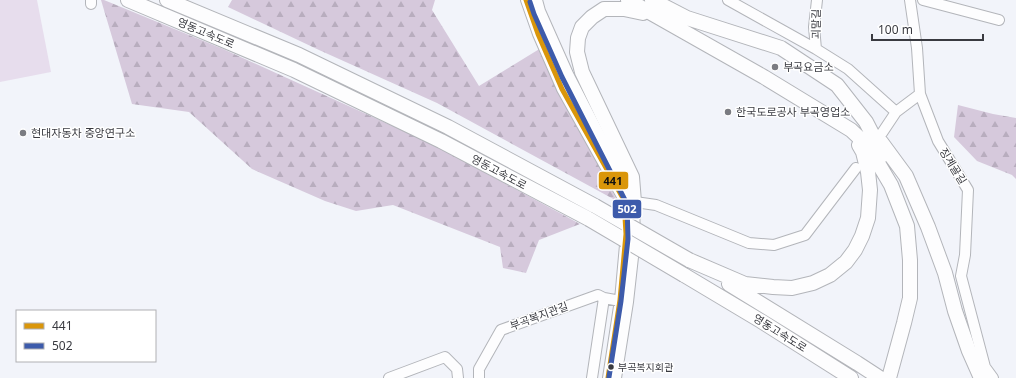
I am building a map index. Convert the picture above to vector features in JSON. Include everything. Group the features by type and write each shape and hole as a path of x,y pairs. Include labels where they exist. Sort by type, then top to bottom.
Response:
{"highway":[{"name":"영동고속도로","path":"167,0 291,52 448,127 595,206 689,260 880,378"},
{"path":"628,0 764,77 851,130 868,146 891,186 906,226 910,260 910,298 889,378"},
{"path":"652,0 687,18 781,48 837,85 906,176 928,227 945,273 968,351 981,378"},
{"name":"영동고속도로","path":"131,1 294,70 441,142 589,219 762,321 851,378"},
{"path":"629,201 632,177 582,72 577,52 578,38 582,27 592,17 604,9 624,9 653,15"},
{"path":"866,122 896,181 912,222 916,260 917,299 896,378"},
{"path":"689,260 745,284 786,288 813,283 830,274 846,262 855,250 862,236 868,218 870,190 868,172 863,152 851,130"}],"street":[{"path":"526,0 538,34 562,89 629,201"},
{"path":"537,0 540,11 568,74 629,201 635,238 608,378"},
{"path":"728,0 816,49 848,70 896,112"},
{"name":"괴말길","path":"816,49 814,27 817,0"},
{"name":"징계골길","path":"910,0 917,48 920,94 938,142 968,190 965,256 961,276 985,367 993,378"},
{"path":"923,0 999,20"},
{"path":"882,133 896,112 920,94"},
{"path":"629,201 656,205 749,243 774,244 805,235 856,168"},
{"name":"부곡복지관길","path":"479,378 479,369 501,330 598,295 604,298 624,301"},
{"path":"592,378 604,298"},
{"path":"616,378 624,301"},
{"path":"389,378 446,357 457,369 458,378"}],"shaded area":[{"path":"0,0 37,0 51,72 0,82"}],"green space":[{"path":"101,0 223,49 430,143 580,224 539,240 526,273 503,268 500,247 393,205 356,211 325,201 252,169 189,112 132,104"},
{"path":"232,0 435,0 432,10 479,86 541,48 617,201 437,103 228,7"},
{"path":"958,105 1016,118 1016,179 1012,175 977,161 954,137"}],"transit line":[{"name":"441","path":"526,0 538,34 562,89 624,200 626,234 620,300 608,378"},
{"name":"502","path":"530,2 562,77 627,204 628,239 621,301 609,377"}],"place":[{"name":"부곡요금소","path":"775,67"},
{"name":"한국도로공사 부곡영업소","path":"728,112"},
{"name":"현대자동차 중앙연구소","path":"23,133"},
{"name":"부곡복지회관","path":"611,367"}]}
